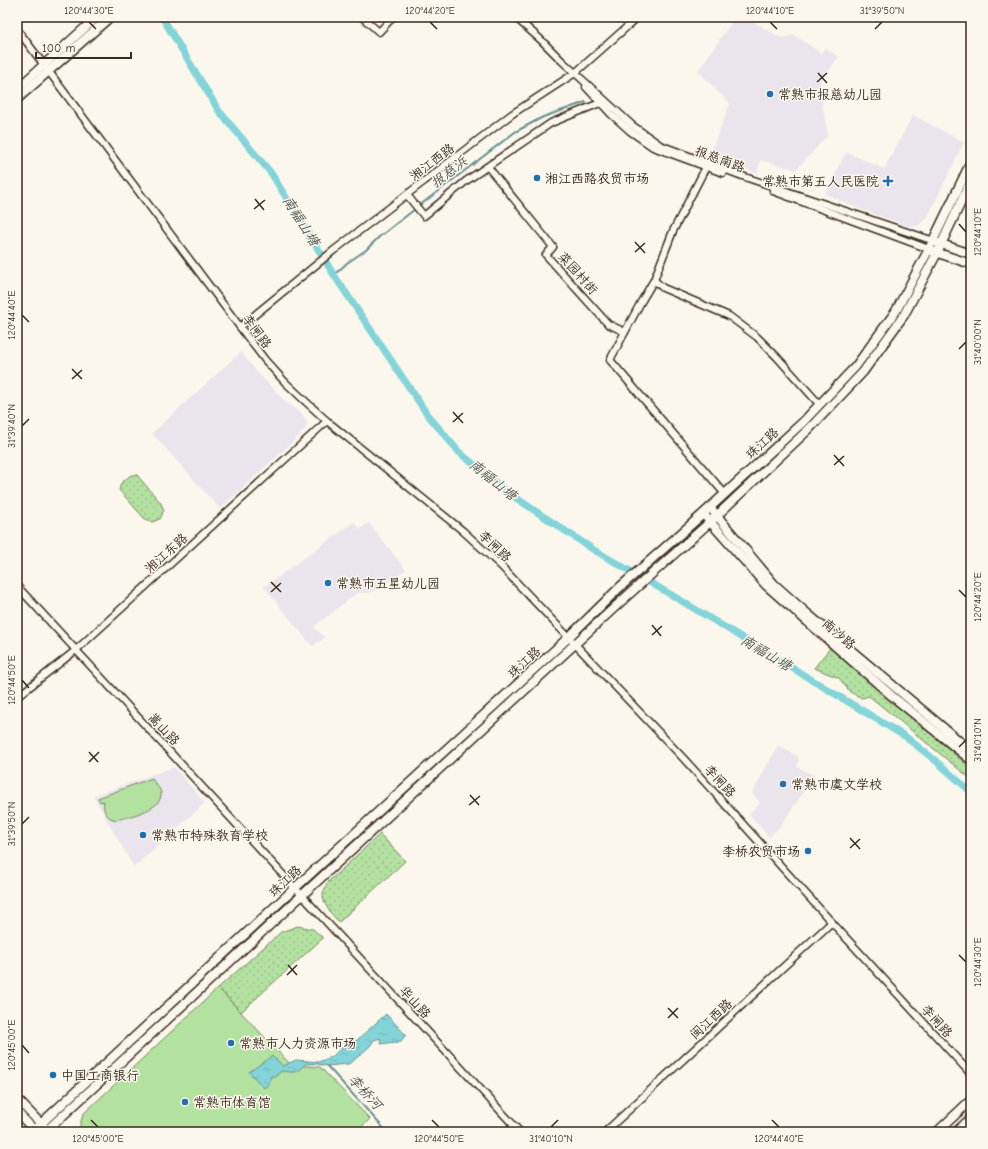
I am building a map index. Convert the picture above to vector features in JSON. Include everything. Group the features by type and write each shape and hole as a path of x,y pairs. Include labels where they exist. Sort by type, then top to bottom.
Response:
{"main road":[{"path":"17,99 97,17"},
{"path":"17,89 110,17"},
{"name":"珠江路","path":"34,1131 46,1130 626,596 710,522 810,428 863,372 904,315 971,162"},
{"name":"珠江路","path":"937,242 971,181"},
{"name":"报慈南路","path":"937,242 971,254"},
{"name":"珠江路","path":"46,1130 295,888 569,637 620,588 803,422 856,366 896,311 933,251"},
{"name":"报慈南路","path":"933,251 971,264"},
{"name":"南沙路","path":"710,507 774,584 971,751"},
{"name":"南沙路","path":"703,514 766,585 892,696 971,760"},
{"path":"17,1099 46,1130"},
{"path":"937,1132 971,1100"},
{"path":"17,1112 34,1131"},
{"path":"956,1132 971,1118"}],"street":[{"path":"362,17 379,32 393,17"},
{"name":"报慈南路","path":"515,17 633,126 660,145 745,177 937,242"},
{"name":"湘江西路","path":"240,327 333,251 512,114 575,73 638,17"},
{"name":"李闸路","path":"17,29 265,360 285,382 327,421 463,531 501,566 684,759 971,1074"},
{"name":"报慈南路","path":"575,73 580,82 600,103 630,131 653,147 933,251"},
{"path":"407,195 424,216 466,181 551,123 600,103"},
{"name":"菜园村街","path":"488,167 553,247 546,255 608,324 625,332"},
{"path":"706,167 673,231 654,280 610,360 725,494"},
{"path":"654,280 663,288 729,316 777,357 820,405"},
{"name":"湘江东路","path":"17,697 76,650 327,421"},
{"name":"嵩山路","path":"17,586 295,888"},
{"name":"华山路","path":"295,888 520,1132"},
{"name":"闽江西路","path":"605,1132 832,922"},
{"path":"508,1132 514,1126"}],"shaded area":[{"name":"常熟市报慈幼儿园","path":"735,17 745,17 780,37 794,35 821,53 825,48 839,57 822,79 819,87 828,135 796,170 761,160 757,173 708,158 730,104 698,71"},
{"name":"常熟市第五人民医院","path":"913,115 964,142 927,218 918,226 907,226 862,210 825,194 846,152 884,169"},
{"path":"241,352 256,371 286,402 301,413 308,423 306,428 299,436 220,509 152,433"},
{"name":"常熟市五星幼儿园","path":"354,522 360,529 369,523 406,570 377,589 368,593 357,593 314,627 325,638 312,646 264,587"},
{"name":"常熟市虞文学校","path":"778,746 799,757 797,767 815,776 778,829 769,837 749,814 760,803 752,793"},
{"name":"常熟市特殊教育学校","path":"174,767 205,803 134,867 93,796"}],"green space":[{"path":"131,475 137,475 160,502 164,510 160,519 152,522 144,518 119,490 121,483"},
{"path":"830,648 971,768 971,779 869,696 862,698 850,692 839,678 814,668"},
{"path":"152,778 161,794 160,800 151,808 144,812 117,820 110,818 106,814 104,801 100,802 98,798"},
{"path":"380,834 405,861 339,922 331,913 324,901 323,893 327,883"},
{"path":"298,926 313,929 323,938 241,1012 218,988 281,932"},
{"path":"218,988 291,1065 320,1067 370,1119 356,1132 78,1132 83,1114"}],"water":[{"path":"386,1014 406,1035 399,1043 395,1042 381,1044 380,1038 374,1040 370,1046 348,1064 327,1066 305,1064 299,1070 294,1072 281,1071 276,1076 271,1076 269,1084 264,1088 249,1072 272,1056 283,1066 296,1060 319,1062 333,1056 341,1048 356,1041"}],"waterway":[{"name":"南福山塘","path":"162,17 219,111 271,173 334,275 427,414 459,452 507,492 594,550 675,597 906,737 971,792"},
{"name":"报慈浜","path":"334,275 347,263 366,250 379,237 515,132 543,117 586,102"},
{"name":"李桥河","path":"327,1066 387,1132"}],"place":[{"name":"常熟市报慈幼儿园","path":"770,94"},
{"name":"湘江西路农贸市场","path":"537,178"},
{"name":"常熟市第五人民医院","path":"888,181"},
{"name":"常熟市五星幼儿园","path":"328,583"},
{"name":"常熟市虞文学校","path":"783,784"},
{"name":"常熟市特殊教育学校","path":"143,835"},
{"name":"李桥农贸市场","path":"808,851"},
{"name":"常熟市人力资源市场","path":"231,1043"},
{"name":"中国工商银行","path":"53,1075"},
{"name":"常熟市体育馆","path":"185,1102"}]}
